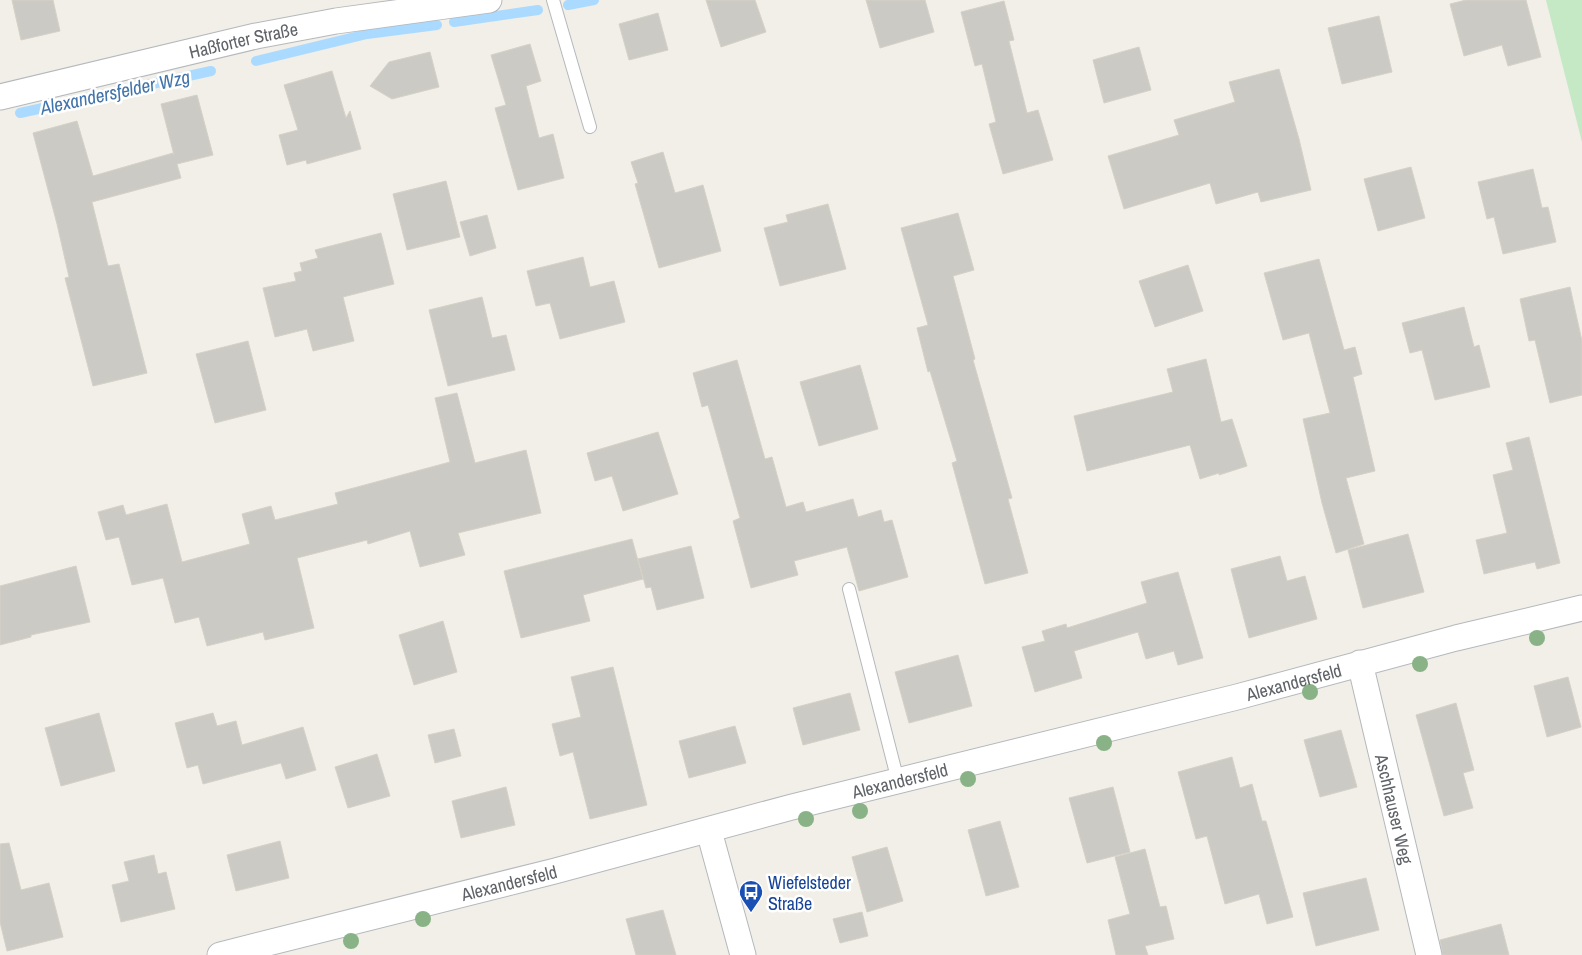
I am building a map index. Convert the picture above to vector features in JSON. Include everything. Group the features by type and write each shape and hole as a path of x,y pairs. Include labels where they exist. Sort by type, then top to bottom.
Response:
{"street":[{"name":"Haßforter Straße","path":"0,97 246,38 336,21 489,0"},
{"name":"Alexandersfeld","path":"220,955 898,781 1237,697 1456,638 1582,608"},
{"name":"Aschhauser Weg","path":"1360,663 1429,955"},
{"path":"709,831 743,955"}],"lane":[{"path":"553,0 590,127"},
{"path":"849,589 898,781"}],"green space":[{"path":"1546,0 1582,0 1582,142"}],"building":[{"path":"12,0 53,0 60,31 21,40"},
{"path":"706,0 755,0 766,32 721,47"},
{"path":"866,0 925,0 934,32 880,48"},
{"path":"1466,0 1526,0 1541,57 1508,66 1502,45 1464,56 1450,4"},
{"path":"1004,1 1014,40 1009,41 1027,113 1038,110 1053,160 1003,174 989,124 996,122 982,64 975,66 961,12"},
{"path":"658,13 668,50 629,60 619,24"},
{"path":"1379,16 1392,72 1342,84 1328,28"},
{"path":"530,44 541,81 526,86 539,138 553,134 564,178 518,190 495,108 506,105 491,55"},
{"path":"1139,47 1151,90 1104,103 1093,60"},
{"path":"430,52 439,87 392,99 370,86 389,62"},
{"path":"1279,69 1311,190 1261,202 1258,192 1216,204 1210,183 1124,209 1108,156 1179,135 1174,120 1235,102 1229,82"},
{"path":"332,71 346,118 350,111 361,149 307,164 306,160 287,165 279,135 298,130 284,85"},
{"path":"197,95 213,155 177,164 181,178 92,202 108,266 119,264 147,373 93,386 65,278 69,277 57,224 33,133 77,121 93,176 173,153 174,155 161,104"},
{"path":"663,152 675,193 703,185 721,251 659,268 635,184 638,183 631,162"},
{"path":"1411,167 1425,218 1378,231 1364,179"},
{"path":"1533,169 1542,208 1548,207 1556,242 1503,254 1494,217 1487,219 1478,182"},
{"path":"446,181 460,237 407,250 393,194"},
{"path":"828,204 846,269 780,286 764,228 788,222 786,215"},
{"path":"958,213 974,270 953,276 975,359 973,360 1012,498 1008,499 1028,573 985,584 952,463 957,461 930,371 928,372 917,328 928,325 901,228"},
{"path":"487,215 496,248 470,256 460,222"},
{"path":"381,233 394,284 343,297 354,341 313,351 307,329 275,337 263,288 296,281 294,273 302,271 300,263 318,258 315,250"},
{"path":"583,257 590,287 614,281 625,322 560,339 550,303 536,306 527,271"},
{"path":"1319,259 1344,350 1355,347 1362,374 1353,377 1375,471 1346,478 1364,544 1336,553 1322,503 1303,419 1330,413 1309,333 1283,340 1264,273"},
{"path":"1188,265 1203,311 1155,327 1139,281"},
{"path":"1570,287 1582,341 1582,395 1550,403 1535,340 1529,341 1520,299"},
{"path":"482,297 492,338 506,335 515,370 448,386 429,310"},
{"path":"1464,307 1474,347 1479,345 1490,387 1435,400 1422,350 1410,353 1402,323"},
{"path":"248,341 266,410 215,423 196,354"},
{"path":"1206,359 1221,422 1232,419 1247,466 1200,479 1190,445 1087,471 1074,416 1173,392 1167,369"},
{"path":"737,360 765,459 772,457 786,507 803,502 806,512 853,499 858,517 881,510 884,522 892,520 908,577 859,591 847,547 794,561 798,575 751,588 733,521 740,518 708,405 702,407 693,373"},
{"path":"860,365 878,429 819,446 800,382"},
{"path":"457,393 475,463 526,450 541,513 458,533 465,555 420,567 410,531 368,544 367,540 297,558 314,628 265,640 263,632 207,646 199,617 175,623 163,578 132,585 119,537 106,540 98,512 123,505 126,515 167,504 182,562 250,544 242,514 271,506 275,520 338,504 335,493 450,462 435,398"},
{"path":"658,432 678,494 623,511 612,476 595,481 587,453"},
{"path":"1529,437 1560,563 1537,569 1535,562 1484,574 1476,540 1507,533 1493,475 1513,470 1506,443"},
{"path":"1408,534 1424,592 1363,608 1348,550"},
{"path":"632,539 643,579 583,595 590,621 521,638 504,571"},
{"path":"691,546 704,598 657,610 651,587 646,588 638,559"},
{"path":"1280,556 1287,581 1305,576 1317,619 1249,638 1231,569"},
{"path":"76,566 90,622 31,635 31,637 0,645 0,586"},
{"path":"1178,572 1203,658 1178,665 1174,651 1146,659 1138,632 1074,651 1082,678 1035,692 1022,647 1045,641 1042,631 1066,624 1067,628 1147,603 1141,582"},
{"path":"443,621 457,672 414,685 399,635"},
{"path":"958,655 972,706 909,723 895,672"},
{"path":"613,667 647,805 590,819 573,752 560,756 552,724 581,717 571,677"},
{"path":"1568,677 1581,727 1547,737 1534,686"},
{"path":"850,693 860,730 803,745 793,708"},
{"path":"1456,703 1474,770 1463,773 1473,808 1444,816 1416,715"},
{"path":"99,713 115,771 61,786 45,728"},
{"path":"213,713 217,726 236,721 242,745 303,727 316,770 286,779 281,763 203,784 198,765 187,768 175,723"},
{"path":"735,726 746,763 689,778 679,741"},
{"path":"454,729 461,756 435,763 428,735"},
{"path":"1341,730 1357,787 1320,797 1304,740"},
{"path":"377,754 390,796 348,808 335,767"},
{"path":"1232,757 1240,788 1252,784 1262,821 1266,821 1293,917 1267,924 1259,894 1225,904 1207,836 1196,839 1178,772"},
{"path":"506,787 515,825 461,838 452,801"},
{"path":"1113,787 1130,852 1087,863 1069,798"},
{"path":"1000,821 1019,887 986,896 968,830"},
{"path":"280,841 289,878 236,891 227,855"},
{"path":"9,843 21,890 49,883 63,937 7,951 0,922 0,844"},
{"path":"887,847 903,901 867,912 852,857"},
{"path":"1145,849 1160,907 1166,906 1174,939 1145,946 1148,955 1116,955 1108,920 1130,914 1115,857"},
{"path":"154,855 158,874 166,872 175,909 121,922 112,885 129,881 124,862"},
{"path":"1366,878 1379,930 1316,946 1303,893"},
{"path":"663,910 676,955 636,955 626,919"},
{"path":"862,912 868,936 840,943 833,919"},
{"path":"1501,924 1509,955 1443,955 1440,940"}],"waterway":[{"name":"Alexandersfelder Wzg","path":"568,5 594,0"},
{"name":"Alexandersfelder Wzg","path":"454,22 538,10"},
{"name":"Alexandersfelder Wzg","path":"256,61 367,34 437,25"},
{"name":"Alexandersfelder Wzg","path":"20,113 211,71"}],"place":[{"name":"Wiefelsteder Straße","path":"751,913"}]}
